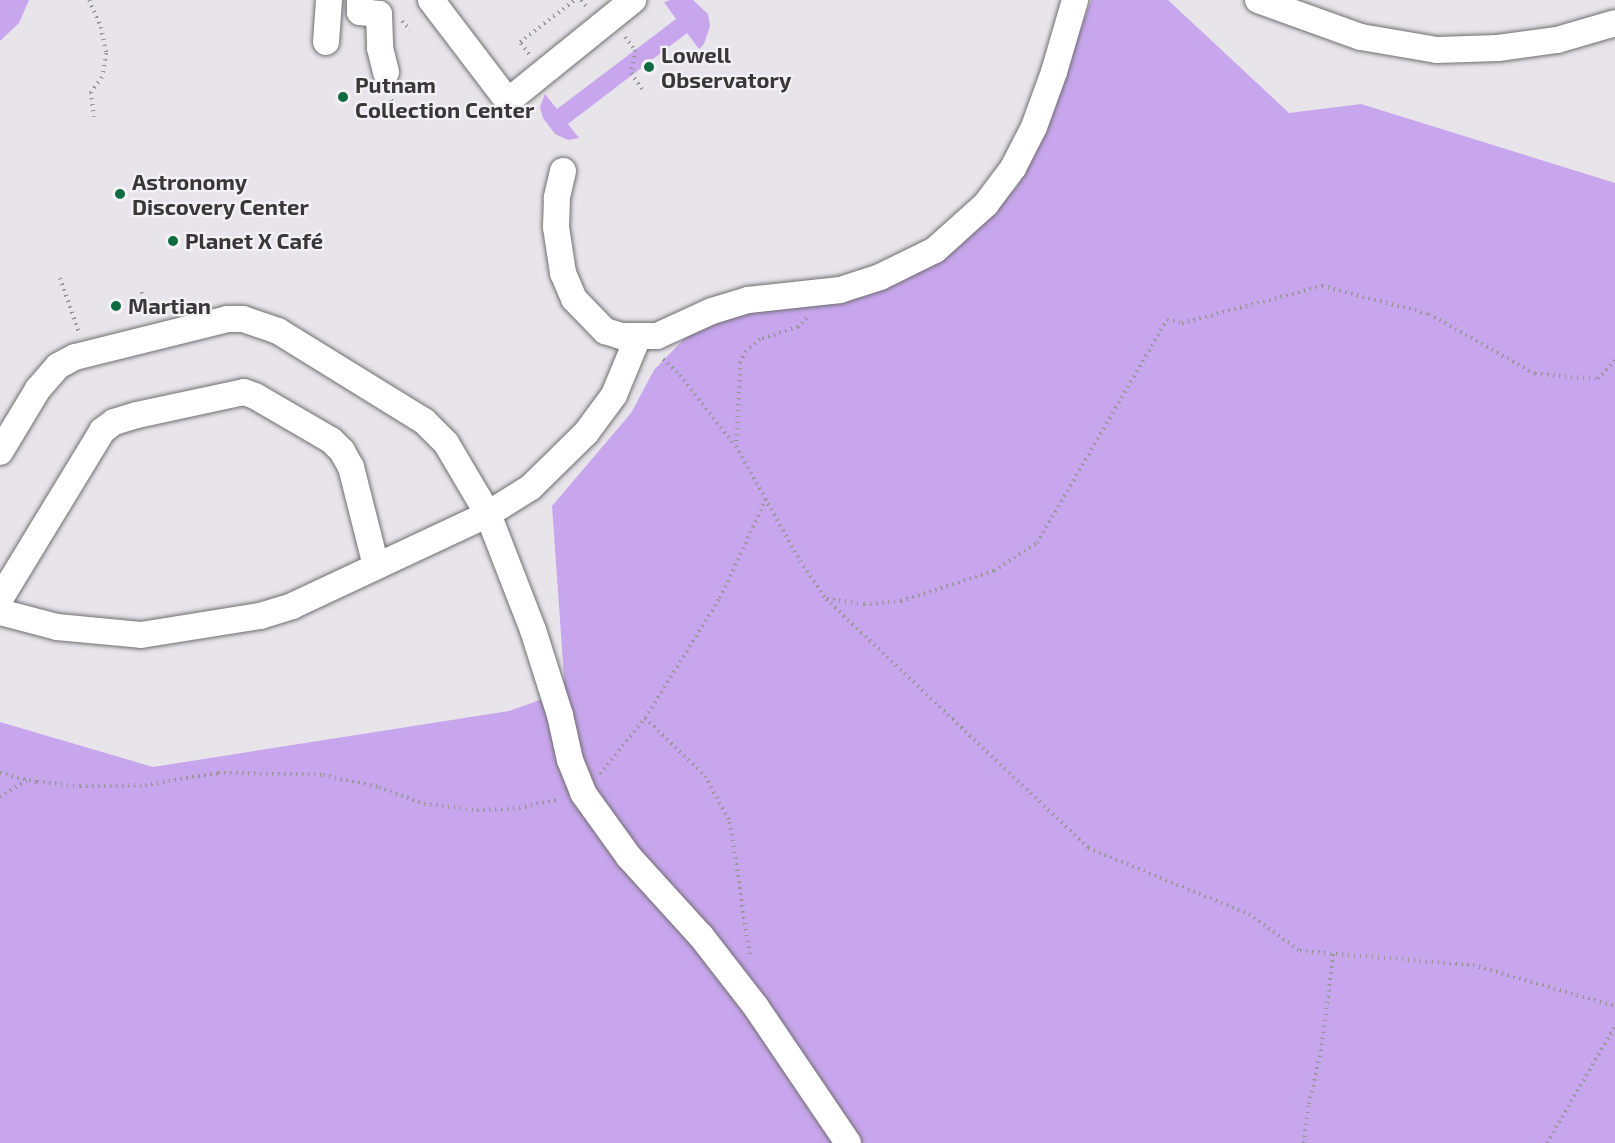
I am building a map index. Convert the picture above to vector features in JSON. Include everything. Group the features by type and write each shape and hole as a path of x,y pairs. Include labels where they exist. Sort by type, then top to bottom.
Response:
{"street":[{"path":"326,42 329,0"},
{"path":"360,0 360,12 379,14 380,48 386,72"},
{"path":"431,0 508,101 633,0"},
{"path":"1258,0 1361,37 1437,50 1498,48 1557,40 1615,23"},
{"path":"563,171 557,198 556,226 563,273 569,288 587,315 605,331 621,336 657,336 712,311 748,300 840,290 880,277 926,254 950,238 986,204 1013,168 1034,127 1075,4"},
{"path":"0,452 38,389 58,366 75,357 227,320 243,319 278,331 424,421 446,443 488,514 533,630 560,715 570,760 584,793 629,856 701,936 756,1006 848,1143"},
{"path":"0,612 57,627 106,634 141,635 260,616 292,606 488,514 531,487 560,463 614,395 638,337"},
{"path":"0,599 102,431 114,423 137,415 244,392 255,396 331,440 342,451 351,467 376,566"}],"path":[{"path":"89,0 101,27 106,53 102,77 91,92 94,117"},
{"path":"533,60 520,42 575,0"},
{"path":"623,34 635,50 631,73 644,91"},
{"path":"60,278 81,340"},
{"path":"826,599 864,604 901,601 994,571 1037,543 1167,320 1182,323 1322,286 1429,314 1535,374 1598,380 1615,361"},
{"path":"142,292 150,321"},
{"path":"736,446 740,362 746,351 760,339 798,327 808,316 808,294"},
{"path":"638,337 680,375 736,446 800,561 826,599 1088,848 1249,914 1300,951 1473,965 1615,1006"},
{"path":"0,773 27,780 80,786 145,785 218,773 323,775 379,786 424,804 477,810 519,808 584,793 645,718 720,598 766,498"},
{"path":"645,718 705,776 730,822 750,960"},
{"path":"0,797 27,780"},
{"path":"1304,1143 1309,1104 1322,1051 1333,954"},
{"path":"1547,1143 1615,1026"}],"shaded area":[{"path":"0,0 29,0 19,23 0,41"},
{"path":"693,0 708,14 710,26 704,44 699,49 687,33 568,124 579,138 568,140 555,134 543,118 540,107 545,94 557,109 676,19 664,2"},
{"path":"1091,0 1168,0 1289,113 1361,104 1615,183 1615,1143 0,1143 0,722 153,767 509,711 565,691 552,506 631,413 654,370 687,336 725,316 842,302 899,283 959,247 1017,187 1043,136"}],"place":[{"name":"Lowell Observatory","path":"649,67"},
{"name":"Putnam Collection Center","path":"343,97"},
{"name":"Astronomy Discovery Center","path":"120,194"},
{"name":"Planet X Café","path":"173,241"},
{"name":"Martian","path":"116,306"}]}
